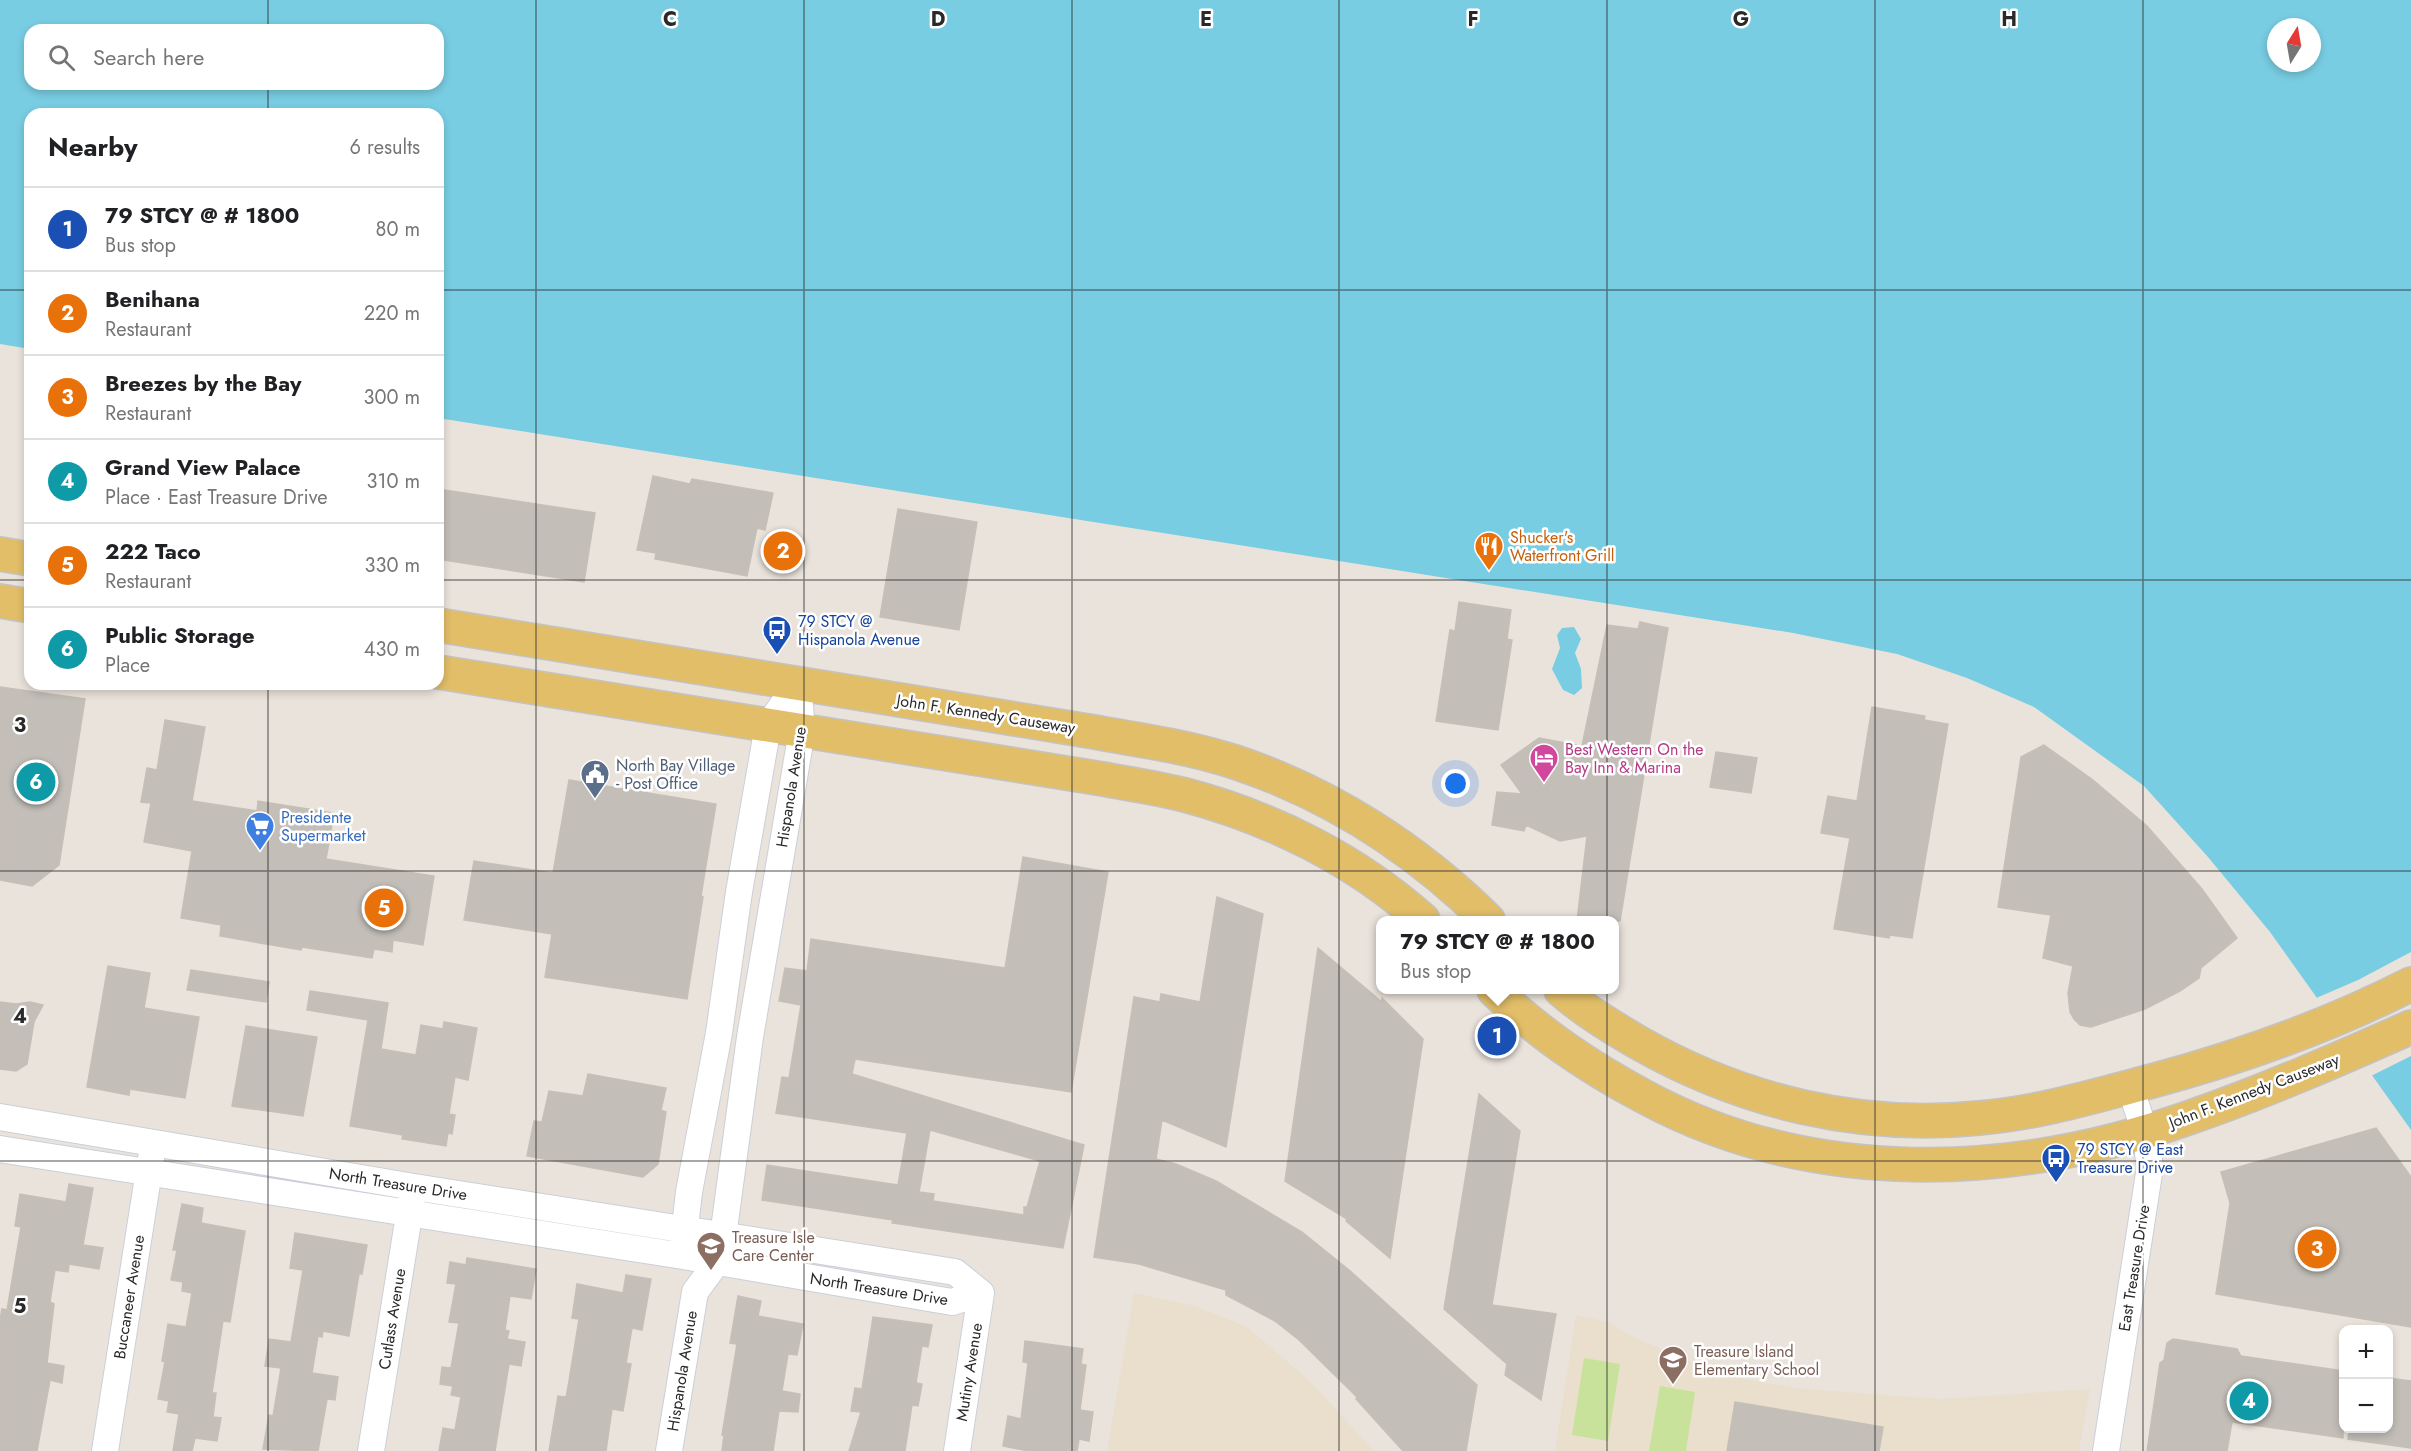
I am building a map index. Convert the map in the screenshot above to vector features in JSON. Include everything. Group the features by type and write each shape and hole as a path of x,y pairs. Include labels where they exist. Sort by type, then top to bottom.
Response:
{"main road":[{"path":"0,554 24,558"},
{"path":"0,601 24,605"},
{"name":"John F. Kennedy Causeway","path":"444,627 798,682 1152,742 1234,762 1276,777 1317,796 1400,845 1433,870 1483,916"},
{"path":"478,679 489,634"},
{"path":"444,673 1184,794 1227,808 1305,840 1380,886 1417,916"},
{"path":"1145,786 1152,742"},
{"path":"1566,994 1600,1020 1670,1060 1737,1090 1781,1102 1861,1117 1922,1121 1954,1120 2035,1110 2089,1099 2210,1064 2315,1029 2411,984"},
{"name":"John F. Kennedy Causeway","path":"1499,994 1552,1041 1611,1079 1688,1118 1773,1147 1861,1162 1899,1165 1965,1165 2050,1154 2145,1132 2190,1118 2337,1060 2411,1027"},
{"path":"1773,1147 1781,1102"}],"street":[{"name":"Hispanola Avenue","path":"695,1292 683,1256 684,1229 718,1033 736,909 768,726 798,682"},
{"name":"Hispanola Avenue","path":"669,1451 695,1292 717,1262 722,1237 750,1037 802,731 798,682"},
{"path":"736,909 770,915"},
{"name":"East Treasure Drive","path":"2106,1451 2149,1180 2149,1157 2145,1132 2130,1087"},
{"name":"North Treasure Drive","path":"0,1118 414,1188 955,1272 981,1293"},
{"name":"Buccaneer Avenue","path":"105,1451 153,1143"},
{"name":"North Treasure Drive","path":"0,1149 683,1256 952,1302 981,1293"},
{"name":"Cutlass Avenue","path":"371,1451 414,1188"},
{"name":"Mutiny Avenue","path":"957,1451 981,1293"}],"shaded area":[{"path":"1134,1293 1195,1306 1247,1327 1310,1381 1374,1451 1107,1451"},
{"name":"Treasure Island Elementary School","path":"1576,1315 1608,1322 1631,1336 1707,1369 1760,1382 1805,1389 1940,1399 2090,1389 2079,1451 1555,1451"}],"green space":[{"path":"1584,1358 1620,1364 1608,1441 1572,1435"},
{"path":"1660,1386 1695,1392 1686,1451 1649,1451"}],"water":[{"path":"0,0 2411,0 2411,1130 2270,932 2208,857 2144,786 2034,707 1967,678 1897,654 1793,633 444,419 444,108 24,108 24,348 0,344"},
{"path":"1574,627 1581,639 1575,653 1581,669 1582,688 1574,695 1563,690 1552,669 1560,648 1557,635 1562,628"}],"pier":[{"path":"2411,952 2411,1056 2369,1077 2314,999 2358,980"}],"building":[{"path":"653,476 690,484 692,479 773,493 765,530 757,528 747,576 655,559 656,553 637,550"},
{"path":"444,490 595,513 584,582 444,560"},
{"path":"898,509 977,522 959,630 880,617"},
{"path":"1459,602 1511,610 1507,639 1512,640 1498,730 1436,721 1450,630 1455,631"},
{"name":"Best Western On the Bay Inn & Marina","path":"1640,622 1668,628 1620,921 1619,916 1578,916 1587,836 1560,841 1526,825 1524,831 1492,825 1497,792 1522,794 1501,765 1539,738 1582,746 1607,625 1638,629"},
{"path":"0,687 85,699 59,865 32,886 0,880"},
{"path":"1872,707 1925,716 1924,720 1948,724 1912,938 1890,935 1889,938 1834,929 1850,838 1821,833 1828,796 1857,801"},
{"path":"165,720 205,727 192,801 257,811 258,801 334,813 326,859 434,876 423,945 393,940 392,952 374,949 372,958 302,947 301,950 220,936 221,925 181,918 192,851 144,842 151,803 141,802 147,768 157,770"},
{"path":"2044,745 2093,780 2147,826 2202,889 2237,938 2201,968 2199,978 2180,991 2145,1009 2091,1027 2080,1025 2070,1012 2068,993 2073,966 2043,958 2051,915 1998,907 2021,757"},
{"path":"1716,752 1757,758 1751,793 1710,787"},
{"path":"569,780 716,804 687,999 545,977 552,934 464,920 474,861 553,873"},
{"path":"1023,857 1108,872 1071,1092 855,1059 852,1074 1084,1145 1063,1248 892,1223 893,1220 762,1200 767,1165 898,1185 907,1133 776,1113 782,1077 789,1078 801,1005 779,1001 785,968 807,971 811,939 1005,968","holes":["930,1130 1040,1161 1027,1207 1024,1207 1024,1215 933,1201 934,1194 919,1192"]},
{"path":"1217,897 1263,914 1226,1147 1162,1120 1156,1159 1176,1164 1216,1181 1302,1232 1349,1270 1477,1385 1466,1451 1403,1451 1356,1399 1357,1397 1299,1340 1275,1321 1226,1295 1226,1290 1139,1264 1094,1257 1134,997 1160,1002 1161,994 1200,1002"},
{"path":"1318,948 1382,1002 1382,998 1423,1039 1390,1258 1346,1221 1347,1219 1285,1181"},
{"path":"108,966 150,973 144,1008 199,1017 185,1098 130,1089 129,1095 87,1087"},
{"path":"191,970 269,982 266,1002 187,990"},
{"path":"310,991 388,1003 381,1049 416,1055 421,1025 443,1029 444,1022 477,1028 468,1080 455,1077 449,1114 455,1115 452,1134 448,1133 446,1146 402,1139 403,1135 350,1126 368,1020 307,1010"},
{"path":"0,1002 16,1004 30,1002 43,1005 34,1022 27,1064 16,1071 0,1069"},
{"path":"246,1026 317,1037 303,1116 232,1106"},
{"path":"588,1074 666,1088 661,1110 666,1112 658,1164 643,1177 527,1156 534,1121 542,1122 549,1091 583,1096"},
{"path":"1479,1094 1520,1131 1492,1305 1556,1314 1541,1400 1505,1375 1507,1364 1444,1309"},
{"path":"2376,1128 2411,1177 2411,1327 2216,1294 2230,1203 2221,1172"},
{"path":"69,1184 93,1188 83,1245 103,1248 99,1269 69,1264 68,1272 55,1270 50,1302 54,1304 47,1363 64,1366 62,1383 50,1380 37,1451 0,1451 0,1319 2,1309 7,1310 21,1227 15,1226 20,1194 66,1202"},
{"path":"182,1204 203,1208 201,1223 245,1231 230,1322 223,1321 212,1393 216,1393 213,1417 221,1418 217,1441 195,1438 192,1451 173,1451 179,1414 167,1412 169,1401 158,1399 165,1362 162,1361 168,1324 186,1327 192,1293 182,1291 183,1282 171,1280 177,1250 173,1250"},
{"path":"295,1233 367,1245 362,1274 359,1274 349,1336 323,1331 322,1337 318,1336 312,1373 338,1377 335,1400 327,1399 318,1451 263,1449 269,1415 273,1416 281,1368 265,1366 269,1339 291,1342 303,1270 290,1268"},
{"path":"467,1258 536,1269 531,1299 510,1296 505,1330 509,1331 507,1339 525,1342 521,1366 509,1364 495,1451 439,1451 443,1428 455,1430 461,1397 451,1395 453,1386 440,1384 442,1367 451,1368 459,1323 449,1322 456,1284 447,1283 450,1262 466,1265"},
{"path":"626,1275 651,1279 642,1330 632,1328 626,1363 631,1364 623,1411 612,1409 606,1451 549,1451 558,1396 566,1397 568,1387 579,1319 572,1318 577,1284 623,1293"},
{"path":"738,1296 761,1301 758,1316 803,1324 797,1355 788,1354 782,1391 800,1394 798,1412 779,1411 773,1451 722,1451 724,1435 722,1435 737,1344 730,1343"},
{"path":"873,1317 932,1325 928,1347 922,1346 916,1383 922,1384 918,1406 912,1405 905,1451 849,1451 861,1412 851,1411 855,1388 862,1389"},
{"path":"2173,1339 2237,1349 2241,1356 2339,1370 2339,1433 2343,1433 2343,1438 2232,1422 2227,1451 2147,1451 2160,1363 2164,1360 2167,1343"},
{"path":"1025,1341 1083,1349 1081,1364 1086,1365 1080,1410 1093,1412 1089,1441 1079,1439 1077,1451 1029,1451 1003,1446 1008,1416 1021,1419 1028,1363 1023,1362"},
{"path":"2393,1379 2411,1381 2411,1448 2348,1439 2349,1433 2393,1433"},
{"path":"1735,1402 1883,1427 1879,1451 1727,1451"}],"place":[{"name":"Benihana","path":"783,551"},
{"name":"Shucker's Waterfront Grill","path":"1489,572"},
{"name":"79 STCY @ Hispanola Avenue","path":"777,656"},
{"name":"Public Storage","path":"36,782"},
{"name":"Best Western On the Bay Inn & Marina","path":"1544,784"},
{"name":"North Bay Village - Post Office","path":"595,800"},
{"name":"Presidente Supermarket","path":"260,852"},
{"name":"222 Taco","path":"384,908"},
{"name":"79 STCY @ # 1800","path":"1497,1036"},
{"name":"79 STCY @ East Treasure Drive","path":"2056,1184"},
{"name":"Breezes by the Bay","path":"2317,1249"},
{"name":"Treasure Isle Care Center","path":"711,1272"},
{"name":"Treasure Island Elementary School","path":"1673,1386"},
{"name":"Grand View Palace","path":"2249,1401"}]}
